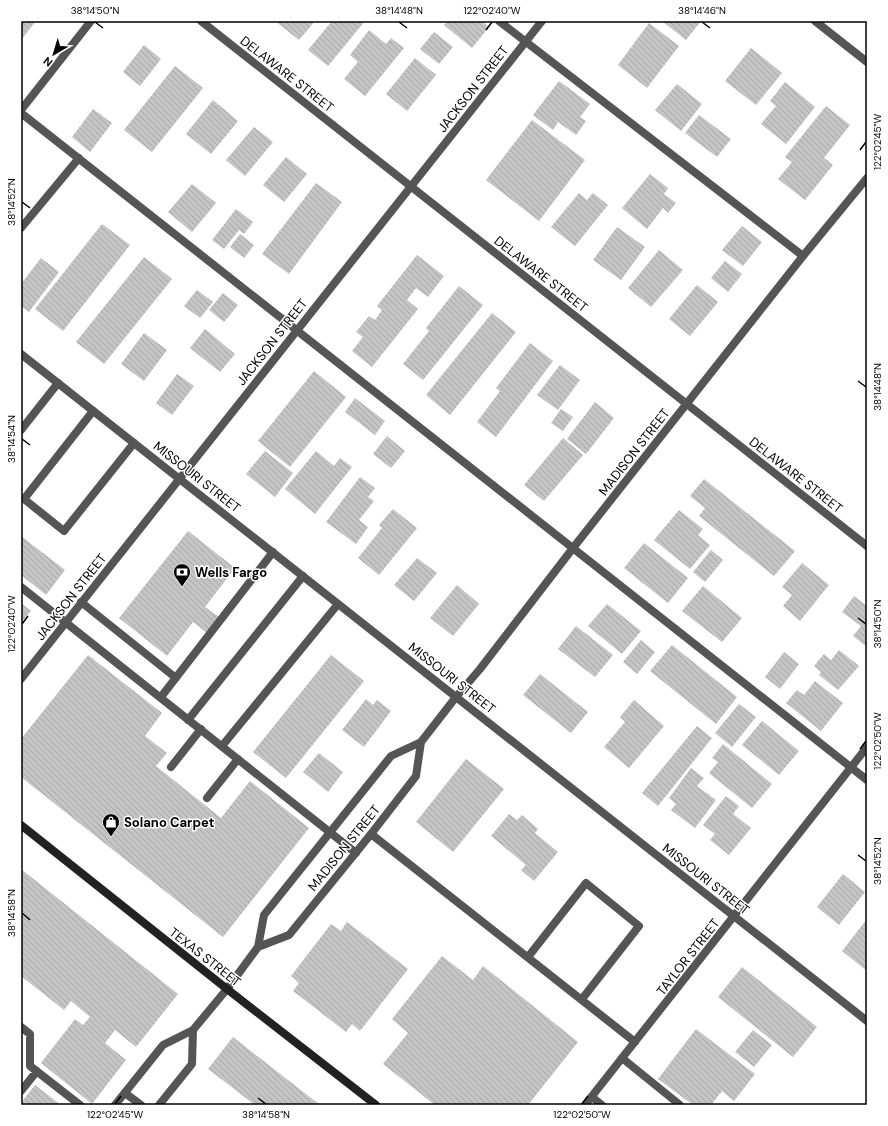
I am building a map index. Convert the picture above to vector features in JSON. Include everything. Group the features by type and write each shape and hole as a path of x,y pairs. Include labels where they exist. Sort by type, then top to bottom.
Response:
{"main road":[{"name":"TEXAS STREET","path":"21,825 376,1105"}],"street":[{"path":"91,21 21,111 867,780"},
{"name":"DELAWARE STREET","path":"201,21 867,546"},
{"path":"499,21 803,256"},
{"name":"JACKSON STREET","path":"21,679 542,21"},
{"path":"815,21 867,62"},
{"path":"21,228 79,158"},
{"name":"MADISON STREET","path":"115,1105 163,1045 193,1030 227,989 258,947 264,915 391,756 421,742 480,669 573,548 803,256 867,178"},
{"name":"MISSOURI STREET","path":"21,354 867,1021"},
{"path":"21,430 58,383"},
{"path":"93,411 24,499 64,531 134,443"},
{"path":"161,697 273,552"},
{"path":"188,720 303,576"},
{"path":"21,587 356,853"},
{"path":"82,602 176,678"},
{"path":"222,746 338,604"},
{"path":"171,767 201,729"},
{"name":"MADISON STREET","path":"258,947 289,935 356,853 416,776 421,742"},
{"name":"TAYLOR STREET","path":"585,1105 867,747"},
{"path":"207,798 238,759"},
{"path":"371,834 636,1042"},
{"path":"528,957 586,883 639,926 582,999"},
{"path":"21,1027 30,1034 30,1066 80,1105"},
{"path":"159,1105 192,1064 193,1030"},
{"path":"622,1058 680,1105"},
{"path":"21,1091 37,1071"},
{"path":"125,1093 141,1105"},
{"path":"592,1097 602,1105"}],"building":[{"path":"21,21 36,21 21,40"},
{"path":"275,21 315,21 299,40"},
{"path":"332,21 365,21 328,66 308,50"},
{"path":"448,21 482,21 489,27 472,48 444,25"},
{"path":"662,21 701,21 686,40"},
{"path":"649,23 679,46 647,88 618,65"},
{"path":"369,30 386,44 391,38 404,48 365,96 344,79 358,62 350,55"},
{"path":"434,32 453,47 439,64 420,49"},
{"path":"144,45 161,59 140,86 123,72"},
{"path":"751,48 782,73 756,105 725,81"},
{"path":"415,58 436,75 407,111 386,94"},
{"path":"175,66 203,88 152,152 124,130"},
{"path":"559,81 590,104 580,117 586,121 576,135 558,122 553,130 533,115"},
{"path":"785,82 815,107 786,144 761,124 776,106 770,101"},
{"path":"677,84 702,104 681,131 655,110"},
{"path":"213,100 238,121 211,154 186,134"},
{"path":"826,106 850,125 824,158 833,165 805,200 778,179 792,162 785,157"},
{"path":"93,109 112,123 90,152 72,137"},
{"path":"699,115 731,139 717,157 685,133"},
{"path":"532,120 585,160 539,221 486,180"},
{"path":"254,127 273,142 245,176 226,160"},
{"path":"286,157 307,174 284,202 263,185"},
{"path":"650,174 668,188 664,194 676,203 668,213 663,208 647,229 622,208"},
{"path":"316,183 342,202 289,274 262,254"},
{"path":"192,184 216,203 192,232 168,212"},
{"path":"579,193 587,200 593,193 608,205 575,246 551,227"},
{"path":"236,209 253,222 244,234 239,230 224,249 212,240"},
{"path":"102,224 130,245 63,331 35,309"},
{"path":"742,226 762,242 743,266 722,250"},
{"path":"617,227 645,247 621,280 593,260"},
{"path":"240,234 254,245 244,258 230,247"},
{"path":"659,250 683,270 651,307 628,288"},
{"path":"417,255 444,276 428,297 416,288 407,300 418,309 372,367 352,351 363,337 356,332 369,316 375,320 382,310 377,306"},
{"path":"144,257 172,279 104,364 76,342"},
{"path":"41,258 59,272 29,312 21,306 21,284"},
{"path":"725,261 742,274 728,292 711,278"},
{"path":"697,285 718,302 690,336 669,319"},
{"path":"459,286 483,305 423,380 403,364 429,331 426,328"},
{"path":"197,290 213,302 200,318 184,306"},
{"path":"223,293 238,305 224,322 209,310"},
{"path":"492,313 516,332 450,415 426,395"},
{"path":"205,329 235,354 220,372 190,348"},
{"path":"144,333 167,350 144,381 121,364"},
{"path":"530,343 553,361 496,437 477,422 500,391 496,388"},
{"path":"560,365 580,380 558,410 537,395"},
{"path":"314,371 346,397 290,467 258,441"},
{"path":"177,374 194,386 172,415 156,403"},
{"path":"355,398 385,421 375,435 345,412"},
{"path":"595,402 614,418 586,454 567,439"},
{"path":"561,409 573,417 563,431 551,423"},
{"path":"387,436 405,451 391,468 373,454"},
{"path":"563,438 583,455 544,501 524,485"},
{"path":"265,451 293,473 275,497 246,474"},
{"path":"316,451 334,466 340,458 352,467 315,514 285,489"},
{"path":"360,477 375,488 368,497 374,501 359,520 368,527 356,544 326,522"},
{"path":"704,479 795,551 774,576 699,516 705,508 690,496"},
{"path":"393,509 417,528 379,575 358,558 382,528 379,525"},
{"path":"679,510 703,529 698,535 710,545 690,569 654,540"},
{"name":"Wells Fargo","path":"188,531 235,568 205,607 219,617 207,633 193,622 167,656 119,618"},
{"path":"21,536 65,570 46,595 21,575"},
{"path":"644,543 688,578 668,603 624,568"},
{"path":"711,550 723,560 705,582 693,572"},
{"path":"417,558 437,573 414,601 394,585"},
{"path":"802,563 829,585 800,621 783,606 792,595 782,587"},
{"path":"457,585 479,604 453,636 430,618"},
{"path":"703,586 742,618 722,642 682,611"},
{"path":"854,596 867,606 867,647 853,636 861,626 842,612"},
{"path":"21,603 31,611 21,623"},
{"path":"607,604 641,631 622,654 588,626"},
{"path":"576,626 613,655 595,677 558,649"},
{"path":"641,640 655,652 637,674 623,662"},
{"path":"672,645 737,697 716,724 650,671"},
{"path":"839,650 859,666 838,690 819,675 821,672 814,666 824,654 831,660"},
{"path":"784,652 799,664 780,689 765,677"},
{"path":"88,655 162,713 145,736 167,753 156,766 221,818 250,781 309,828 223,937 21,777 21,739"},
{"path":"331,655 364,681 286,778 253,752"},
{"path":"540,674 588,712 571,733 523,695"},
{"path":"815,681 843,703 821,731 786,703 797,690 804,695"},
{"path":"366,699 373,705 377,700 391,711 364,747 342,730"},
{"path":"634,700 664,726 629,768 604,747 625,722 620,717"},
{"path":"739,704 756,717 732,747 715,733"},
{"path":"762,721 799,751 779,775 742,745"},
{"path":"697,726 712,738 658,806 642,793"},
{"path":"723,744 772,784 752,808 709,773 718,762 712,758"},
{"path":"319,753 343,772 328,792 303,772"},
{"path":"466,759 504,789 453,852 416,822"},
{"path":"691,768 704,778 697,786 716,800 695,828 671,810 676,804 669,798"},
{"path":"726,796 739,806 733,814 751,828 729,855 710,840 715,834 703,825"},
{"path":"509,814 517,820 522,815 538,829 535,833 558,852 534,881 521,870 526,865 491,836"},
{"path":"21,869 178,994 136,1047 115,1030 105,1043 126,1060 92,1104 41,1063 75,1019 83,1025 90,1017 71,1001 64,1010 21,976"},
{"path":"843,874 865,892 839,925 817,907"},
{"path":"867,919 867,971 842,951"},
{"path":"347,922 408,969 360,1031 352,1024 346,1032 293,991 299,983 291,976 331,924 341,931"},
{"path":"442,956 473,980 483,966 578,1042 528,1105 435,1105 383,1064 408,1033 392,1019"},
{"path":"742,967 817,1027 793,1057 718,997"},
{"path":"696,1029 755,1074 734,1101 722,1091 711,1105 693,1105 658,1079"},
{"path":"753,1030 772,1045 754,1067 735,1052"},
{"path":"233,1037 320,1105 255,1105 208,1069"},
{"path":"35,1085 61,1105 21,1105"}],"place":[{"name":"Wells Fargo","path":"182,587"},
{"name":"Solano Carpet","path":"111,837"}]}
